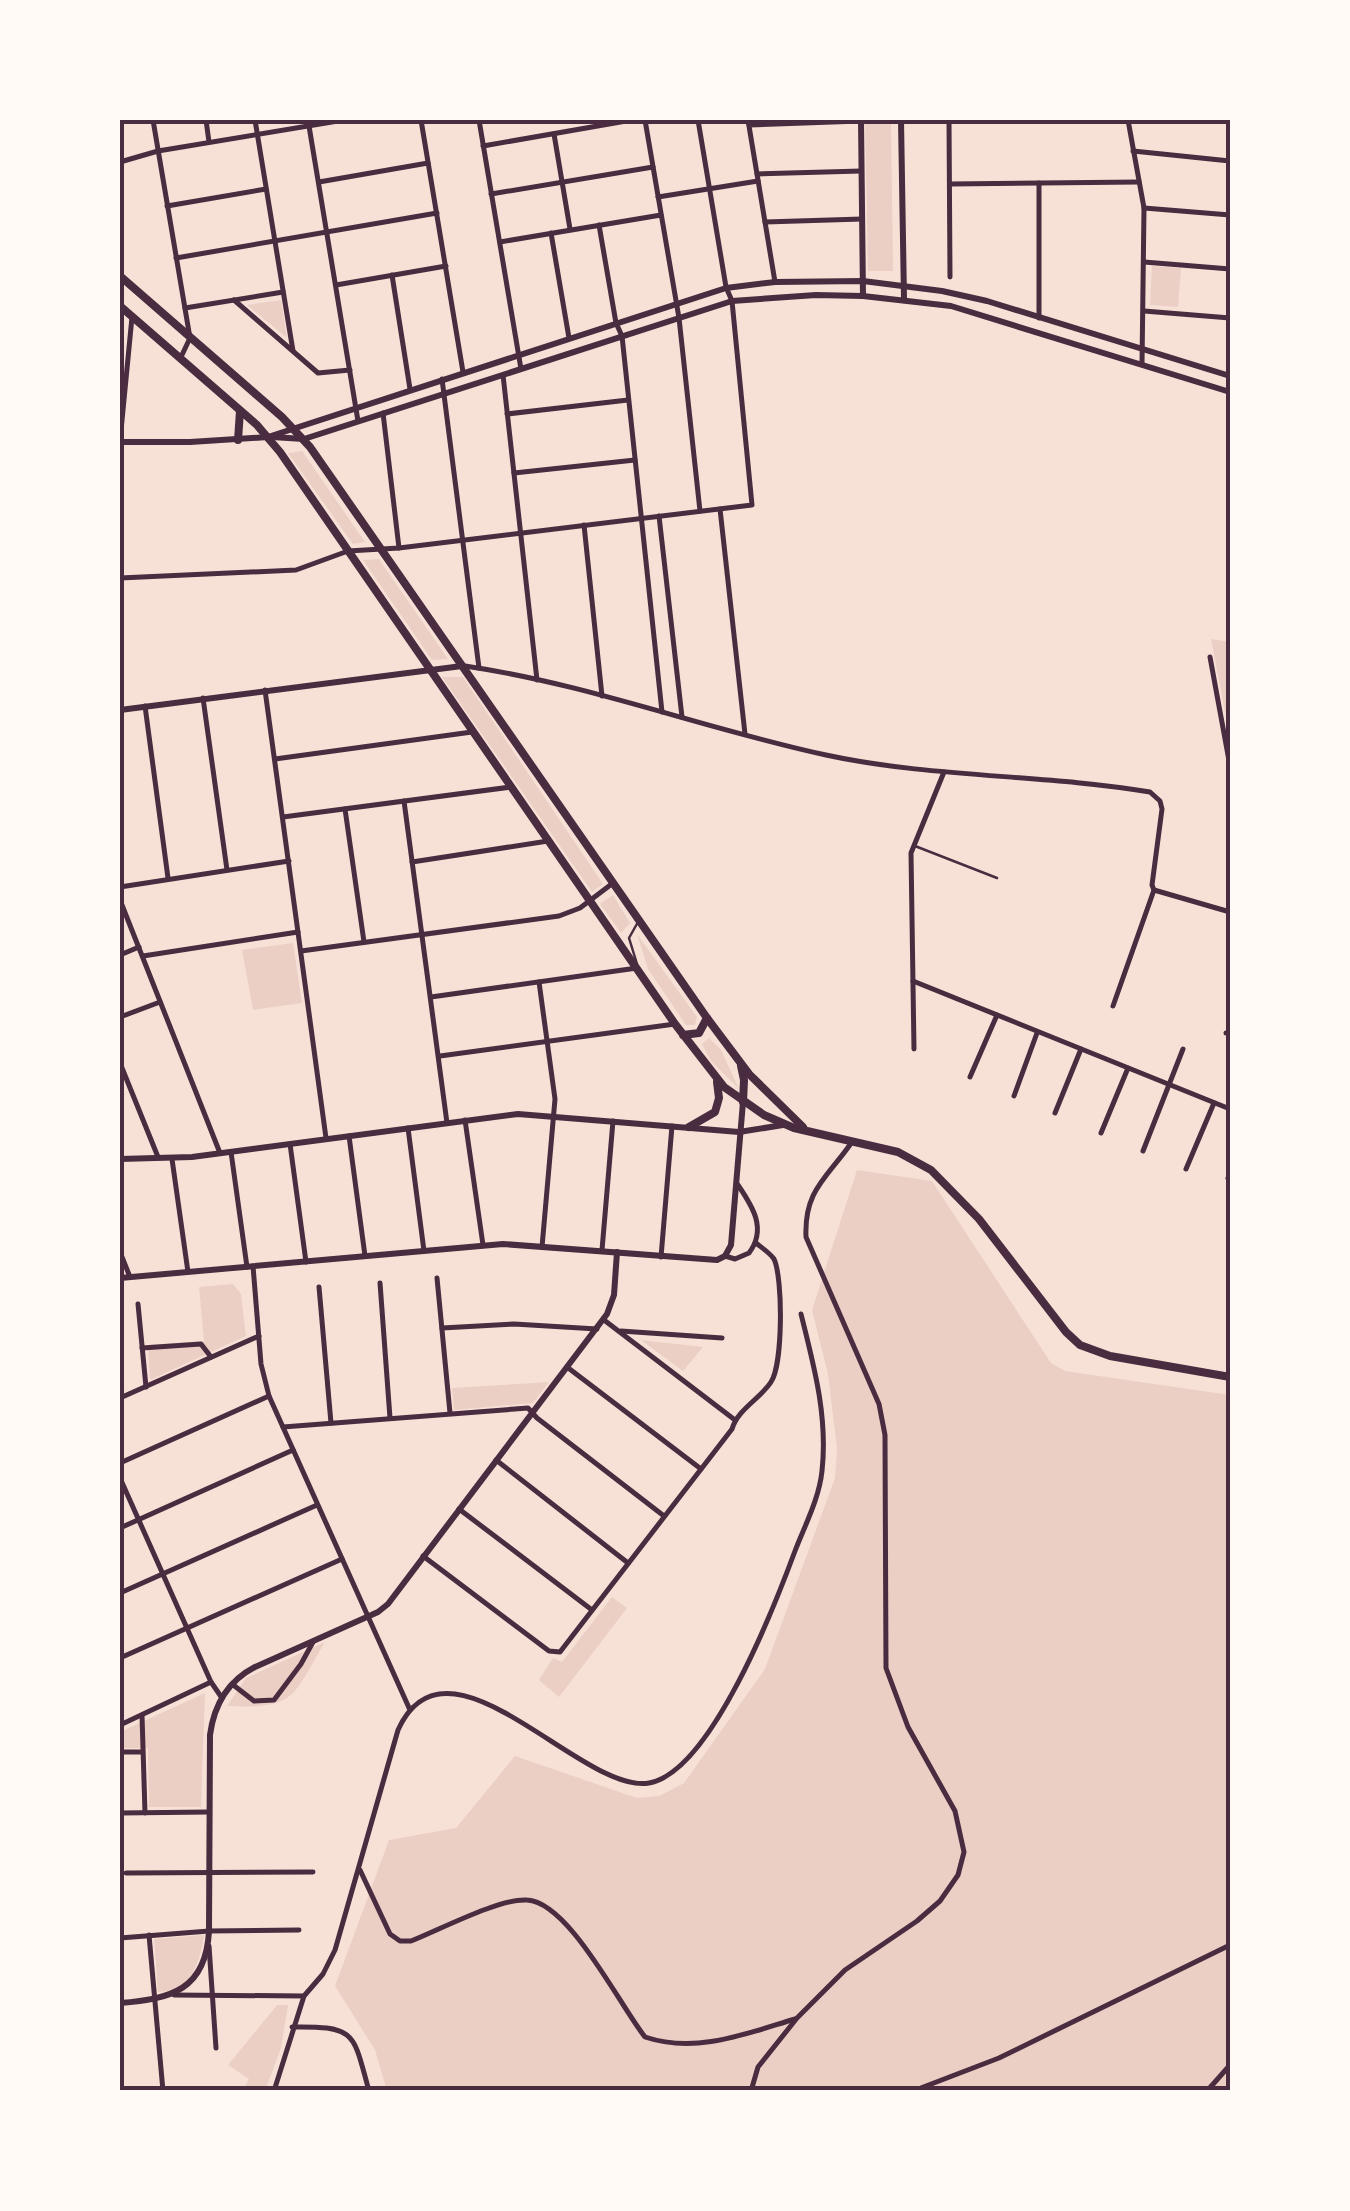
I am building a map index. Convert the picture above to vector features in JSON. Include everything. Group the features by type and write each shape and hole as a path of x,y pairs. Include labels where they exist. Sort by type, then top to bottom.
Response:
{"main road":[{"path":"901,120 904,300"},
{"path":"861,121 863,296"},
{"path":"120,276 304,439 739,1062 789,1115 811,1132"},
{"path":"268,437 726,288 775,282 863,281 973,297 1230,376"},
{"path":"120,441 304,439 732,301 816,295 904,300 969,310 1230,392"},
{"path":"120,306 268,437 715,1078 743,1102 783,1125 906,1155 939,1177 979,1219 1066,1332 1080,1344 1110,1356 1230,1377"},
{"path":"238,440 240,411"},
{"path":"120,710 462,666"},
{"path":"682,1035 699,1034 707,1018"},
{"path":"120,1278 483,1246 542,1246 709,1261 725,1256 731,1244 743,1102 744,1080 739,1062"},
{"path":"689,1127 717,1108 715,1078"},
{"path":"120,1159 220,1154 518,1114 739,1132 783,1125"},
{"path":"120,2003 174,1995 193,1978 203,1962 209,1931 210,1735 222,1698 232,1684 255,1666 388,1604 604,1320 613,1302 617,1252"}],"street":[{"path":"153,120 190,338 180,359"},
{"path":"206,120 210,142"},
{"path":"255,120 293,351"},
{"path":"120,162 158,151 344,120"},
{"path":"421,120 463,372"},
{"path":"479,120 521,369"},
{"path":"483,146 632,120"},
{"path":"646,120 679,318 700,511"},
{"path":"120,578 296,570 348,551 752,505 732,301 726,288 698,120"},
{"path":"950,120 950,277"},
{"path":"1128,120 1144,208 1142,366"},
{"path":"775,282 748,122 861,121"},
{"path":"309,123 358,422"},
{"path":"554,134 570,230"},
{"path":"1134,151 1230,161"},
{"path":"318,182 428,162"},
{"path":"492,194 653,167"},
{"path":"658,198 758,177 861,171"},
{"path":"950,184 1139,182"},
{"path":"1039,183 1039,318"},
{"path":"167,206 266,190"},
{"path":"1144,208 1230,215"},
{"path":"176,258 437,214"},
{"path":"500,242 661,215"},
{"path":"765,222 862,219"},
{"path":"600,226 616,323 622,336 662,712"},
{"path":"551,234 569,338"},
{"path":"1144,262 1230,269"},
{"path":"336,285 446,266"},
{"path":"392,275 410,389"},
{"path":"185,308 283,292"},
{"path":"234,300 321,374 350,370"},
{"path":"1144,311 1230,318"},
{"path":"120,441 132,316"},
{"path":"503,375 537,681"},
{"path":"442,379 480,668"},
{"path":"507,414 630,400"},
{"path":"383,413 399,548"},
{"path":"514,473 636,460"},
{"path":"720,509 746,734"},
{"path":"659,516 682,717"},
{"path":"584,526 602,697"},
{"path":"1210,657 1230,766"},
{"path":"462,666 537,681 828,756 1156,795 1162,809 1154,890 1113,1006"},
{"path":"265,690 326,1140"},
{"path":"203,698 227,870"},
{"path":"144,706 168,878"},
{"path":"275,759 472,732"},
{"path":"914,1049 910,863 944,772"},
{"path":"282,817 511,787"},
{"path":"404,802 447,1122"},
{"path":"346,809 364,942"},
{"path":"412,862 549,841"},
{"path":"120,887 288,861"},
{"path":"301,951 559,916 591,902 613,883"},
{"path":"1154,890 1230,912"},
{"path":"120,900 220,1154"},
{"path":"142,956 298,932"},
{"path":"120,954 139,948"},
{"path":"430,997 636,968"},
{"path":"913,981 1230,1110"},
{"path":"539,982 554,1094 542,1246"},
{"path":"120,1017 160,1002"},
{"path":"970,1077 997,1015"},
{"path":"438,1056 674,1024"},
{"path":"1014,1096 1038,1032"},
{"path":"1144,1151 1183,1048"},
{"path":"1055,1113 1081,1049"},
{"path":"120,1062 158,1159"},
{"path":"1101,1133 1128,1068"},
{"path":"1186,1169 1214,1103"},
{"path":"466,1120 483,1246"},
{"path":"602,1250 612,1120"},
{"path":"661,1257 672,1126"},
{"path":"408,1128 424,1251"},
{"path":"349,1136 365,1256"},
{"path":"751,2091 758,2067 797,2018 845,1970 940,1902 958,1875 964,1852 955,1811 908,1726 886,1668 885,1435 880,1404 806,1238 805,1215 811,1195 853,1141"},
{"path":"290,1144 306,1262"},
{"path":"230,1152 269,1396 410,1710"},
{"path":"172,1159 188,1272"},
{"path":"725,1256 735,1259 750,1253 756,1243 756,1217 736,1182"},
{"path":"423,1556 555,1654 560,1652 732,1430 735,1420 770,1384 778,1368 781,1348 777,1272 773,1256 756,1243"},
{"path":"120,1252 130,1277"},
{"path":"438,1278 450,1413"},
{"path":"380,1282 390,1418"},
{"path":"320,1287 331,1423"},
{"path":"138,1304 146,1386"},
{"path":"274,2091 304,1996 330,1964 398,1730 410,1710 434,1696 469,1698 518,1719 603,1773 626,1782 654,1782 680,1768 752,1659 820,1484 822,1401 801,1314"},
{"path":"604,1320 735,1420"},
{"path":"442,1328 514,1324 596,1329"},
{"path":"618,1331 722,1338"},
{"path":"120,1398 259,1336"},
{"path":"142,1348 201,1344 211,1357"},
{"path":"568,1367 702,1469"},
{"path":"120,1463 269,1396"},
{"path":"283,1427 524,1407 533,1410 537,1418 664,1516"},
{"path":"120,1528 293,1450"},
{"path":"496,1460 628,1563"},
{"path":"120,1478 211,1682 222,1698"},
{"path":"120,1593 318,1504"},
{"path":"460,1509 593,1610"},
{"path":"120,1658 342,1559"},
{"path":"232,1684 254,1701 274,1700 302,1664 314,1640"},
{"path":"120,1725 211,1682"},
{"path":"142,1715 145,1812"},
{"path":"120,1752 143,1752"},
{"path":"120,1812 209,1812"},
{"path":"359,1867 390,1934 400,1942 516,1900 538,1901 547,1906 613,1985 645,2037 663,2044 698,2046 797,2018"},
{"path":"126,1873 313,1872"},
{"path":"120,1938 209,1931 300,1930"},
{"path":"150,1935 163,2091"},
{"path":"208,1943 216,2048"},
{"path":"913,2091 999,2058 1230,1945"},
{"path":"174,1995 304,1996"},
{"path":"292,2027 327,2026 345,2032 355,2042 370,2091"},
{"path":"1207,2091 1230,2066"}],"lane":[{"path":"914,846 997,878"},
{"path":"636,968 628,938 639,921"}],"shaded area":[{"path":"865,120 891,120 893,271 868,271"},
{"path":"1152,266 1181,268 1178,307 1150,305"},
{"path":"281,300 287,338 247,305"},
{"path":"302,451 365,542 353,544 288,453"},
{"path":"379,559 448,659 432,660 363,560"},
{"path":"1211,639 1230,642 1230,738"},
{"path":"442,677 463,677 603,884 592,892"},
{"path":"613,895 630,923 621,933 600,904"},
{"path":"637,934 697,1017 695,1025 686,1025 648,969"},
{"path":"293,943 302,1003 253,1010 242,950"},
{"path":"709,1038 721,1050 739,1089 711,1061 702,1044"},
{"path":"857,1170 932,1181 1051,1363 1065,1371 1230,1395 1230,2091 387,2091 375,2050 335,1986 389,1840 456,1828 515,1756 637,1798 659,1796 684,1783 765,1669 835,1478 837,1449 828,1374 812,1310"},
{"path":"233,1284 241,1294 246,1336 150,1380 148,1345 204,1341 199,1287"},
{"path":"641,1340 703,1347 683,1371"},
{"path":"549,1382 533,1403 454,1410 452,1388"},
{"path":"612,1597 627,1608 559,1697 539,1680 553,1658 562,1662"},
{"path":"325,1642 290,1696 267,1705 227,1706 246,1678"},
{"path":"205,1693 201,1807 149,1807 148,1748 120,1748 120,1732"},
{"path":"204,1935 192,1974 179,1987 158,1992 154,1939"},
{"path":"277,2005 288,2005 281,2048 265,2091 242,2091 249,2079 228,2065"}]}
